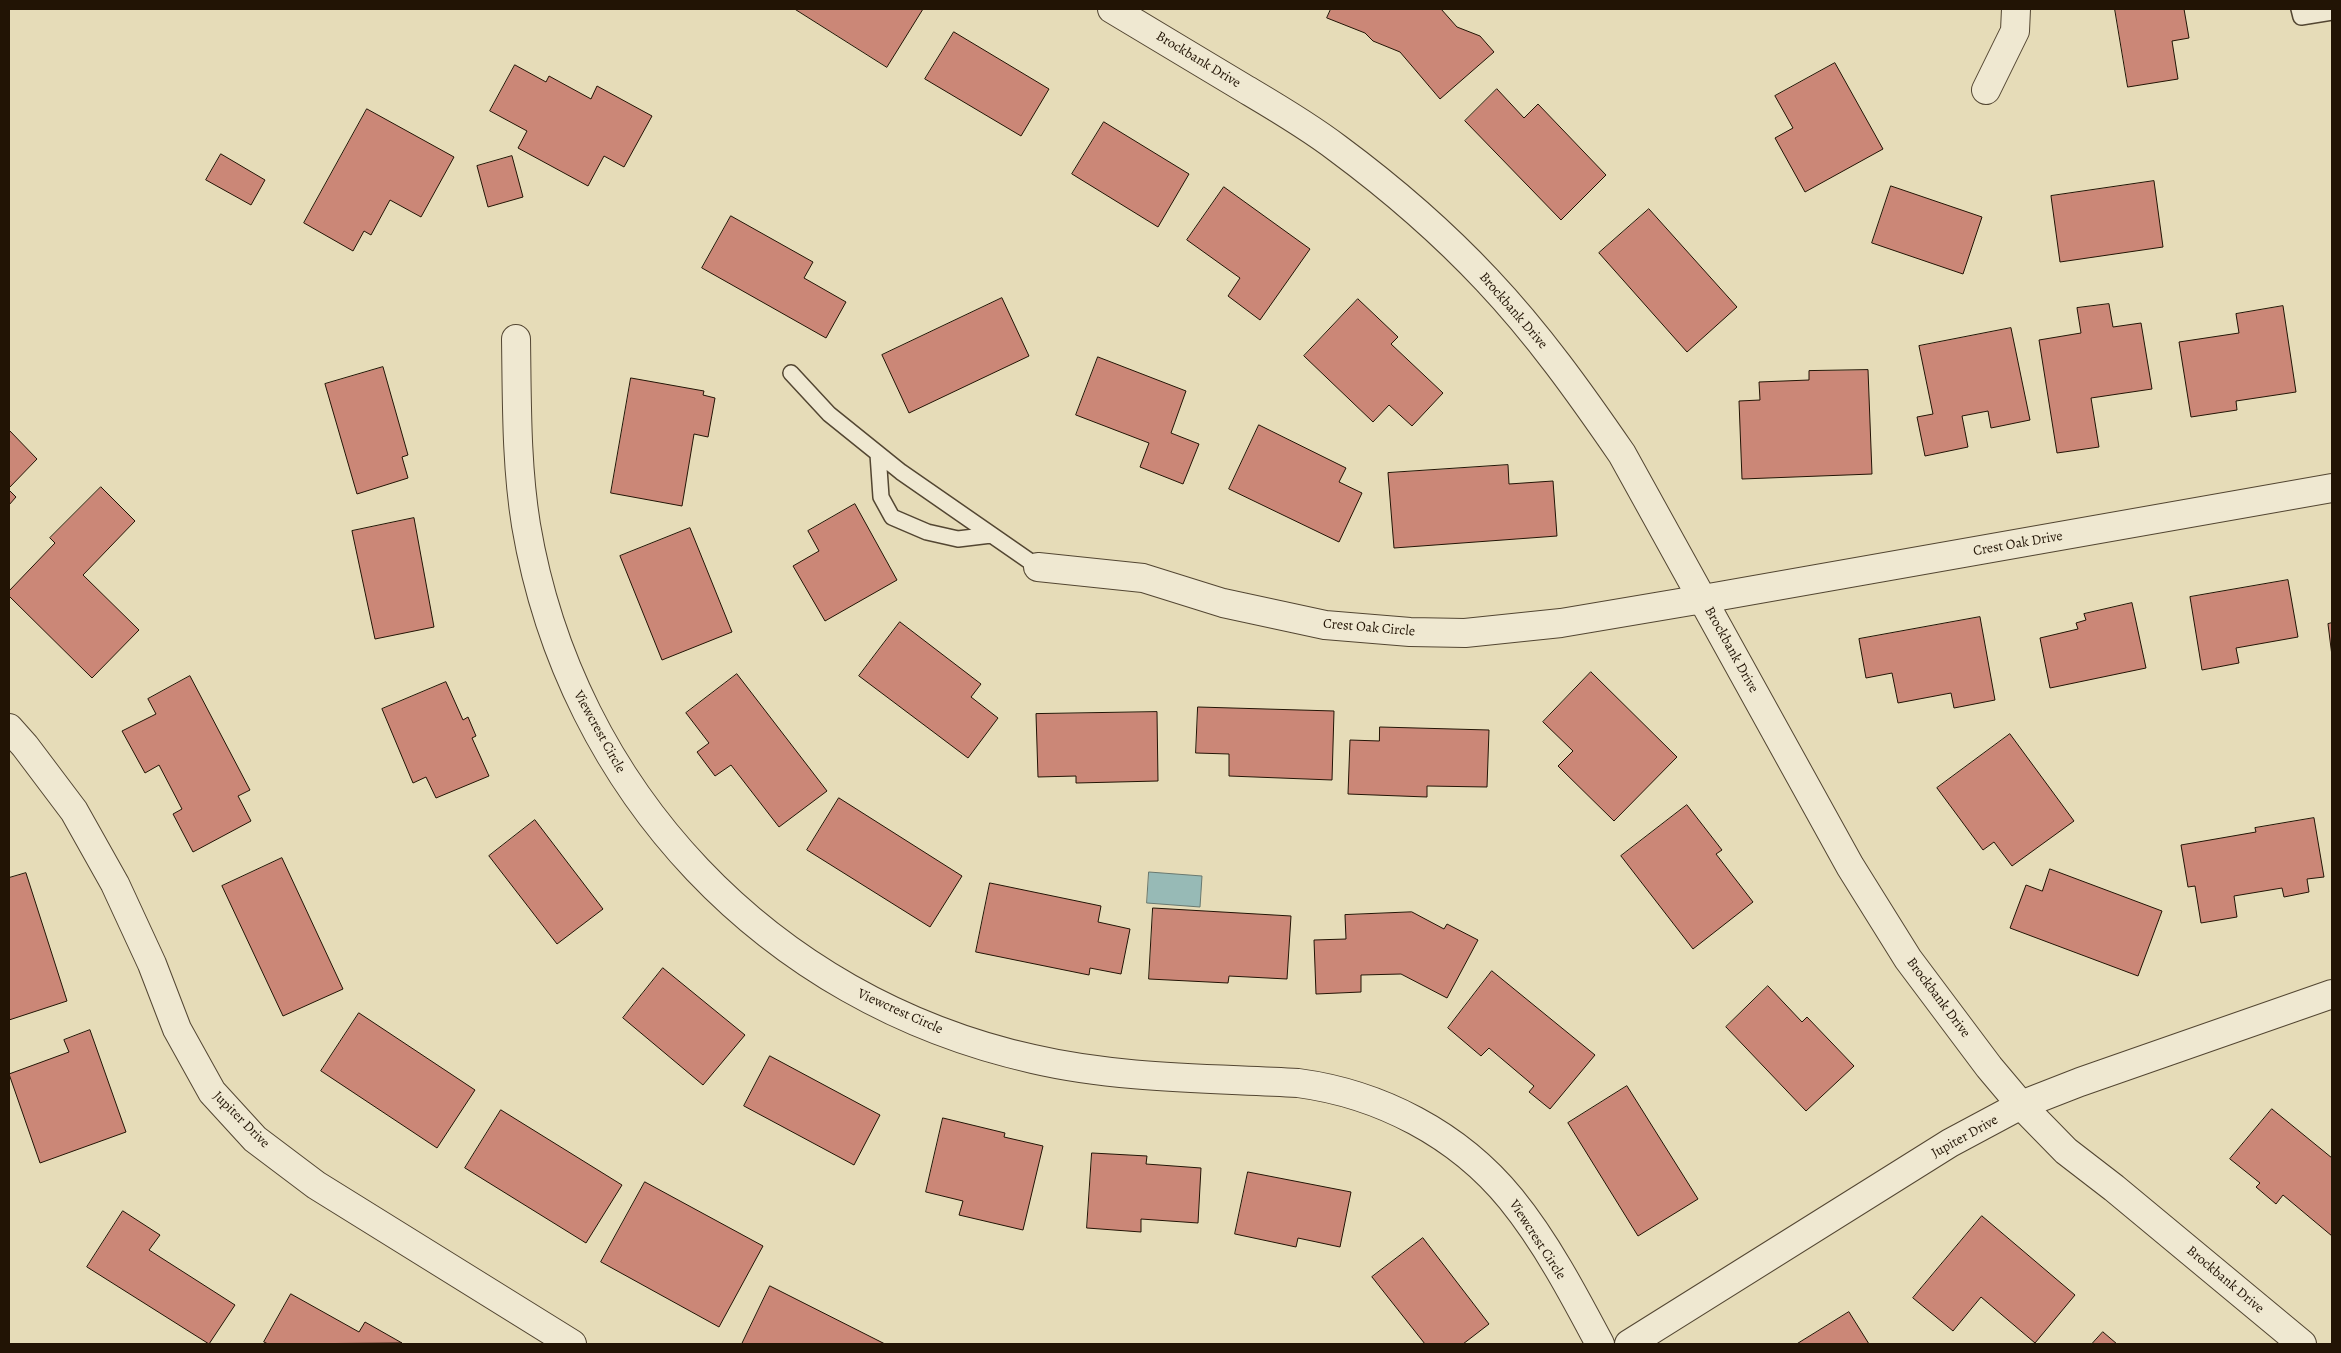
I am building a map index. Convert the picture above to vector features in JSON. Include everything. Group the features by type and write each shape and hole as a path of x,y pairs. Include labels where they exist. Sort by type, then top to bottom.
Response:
{"street":[{"name":"Brockbank Drive","path":"1112,9 1281,110 1336,146 1388,187 1487,280 1534,334 1580,392 1622,454 1850,866 1878,913 1914,966 2021,1105 2066,1151 2114,1188 2302,1344"},
{"path":"1986,90 2015,31 2016,9"},
{"name":"Viewcrest Circle","path":"516,339 519,473 526,525 537,578 551,628 573,683 623,776 654,820 688,862 721,895 792,954 843,987 896,1014 985,1046 1032,1059 1116,1072 1298,1083 1327,1087 1357,1095 1388,1107 1450,1142 1510,1198 1537,1235 1600,1344"},
{"name":"Crest Oak Drive","path":"1703,599 2332,488"},
{"name":"Crest Oak Circle","path":"1038,567 1143,578 1223,603 1316,623 1410,632 1465,633 1511,629 1561,623 1703,599"},
{"name":"Jupiter Drive","path":"9,728 26,746 74,811 115,884 152,964 177,1029 212,1092 256,1138 316,1185 572,1344"},
{"name":"Jupiter Drive","path":"1629,1344 1950,1143 2021,1105 2080,1082 2332,994"}],"lane":[{"path":"2299,9 2301,17 2332,12"},
{"path":"791,373 829,414 878,454 954,511 1038,567"},
{"path":"878,454 881,497 892,517 927,532 958,539 991,535"}],"water":[{"path":"1149,872 1202,876 1200,907 1147,903"}],"building":[{"path":"795,9 923,9 887,67"},
{"path":"1331,9 1441,9 1457,27 1480,36 1494,52 1440,99 1400,52 1373,41 1365,33 1327,18"},
{"path":"2115,9 2184,9 2189,38 2172,41 2178,79 2128,87"},
{"path":"954,32 1049,89 1021,136 925,79"},
{"path":"1835,63 1883,149 1805,192 1775,138 1793,128 1775,96"},
{"path":"515,65 546,82 549,76 591,99 597,86 652,116 624,167 604,156 588,186 518,148 527,131 490,111"},
{"path":"1497,89 1524,118 1538,104 1606,175 1561,220 1465,121"},
{"path":"367,109 454,157 421,217 390,200 371,235 364,231 353,251 304,223"},
{"path":"1104,122 1189,174 1158,227 1072,174"},
{"path":"221,154 265,180 251,205 206,180"},
{"path":"512,156 523,197 488,207 477,166"},
{"path":"2154,181 2163,247 2060,262 2051,196"},
{"path":"1891,186 1982,217 1963,274 1872,243"},
{"path":"1224,187 1310,249 1260,320 1228,296 1240,278 1187,240"},
{"path":"1649,209 1737,307 1687,352 1599,253"},
{"path":"731,216 813,262 804,278 846,302 826,338 702,268"},
{"path":"1002,298 1029,356 909,413 882,355"},
{"path":"1358,299 1398,337 1391,344 1443,393 1412,426 1389,405 1373,422 1304,356"},
{"path":"2109,304 2113,327 2141,323 2152,389 2091,398 2099,447 2057,453 2039,340 2081,333 2077,308"},
{"path":"2283,306 2296,392 2236,401 2237,410 2191,417 2179,342 2239,333 2236,314"},
{"path":"2011,328 2030,420 1991,428 1988,411 1962,416 1968,447 1925,456 1917,417 1933,414 1919,346"},
{"path":"1098,357 1186,391 1171,433 1199,444 1183,484 1140,467 1149,443 1076,415"},
{"path":"383,367 408,455 402,457 408,478 357,494 325,384"},
{"path":"1868,370 1872,474 1742,479 1739,401 1760,400 1759,382 1809,380 1809,371"},
{"path":"631,378 704,391 703,395 715,398 708,437 694,434 682,506 611,493"},
{"path":"1259,425 1346,468 1339,482 1362,493 1339,542 1229,489"},
{"path":"9,430 37,459 9,488"},
{"path":"1508,465 1509,484 1553,481 1557,536 1394,548 1388,473"},
{"path":"101,487 135,521 83,575 139,630 92,678 9,596 9,591 55,543 50,538"},
{"path":"9,490 16,497 9,505"},
{"path":"855,504 897,580 825,621 793,566 819,551 808,531"},
{"path":"414,518 434,627 375,639 352,531"},
{"path":"690,528 732,632 662,660 620,556"},
{"path":"2288,580 2298,637 2236,648 2239,663 2202,670 2190,597"},
{"path":"2132,603 2146,668 2050,688 2040,638 2078,629 2076,623 2086,620 2084,614"},
{"path":"1980,617 1995,700 1954,708 1951,693 1898,703 1892,673 1866,678 1859,639"},
{"path":"900,622 981,684 971,697 998,718 968,758 859,676"},
{"path":"2332,623 2332,656 2328,624"},
{"path":"1591,672 1677,757 1614,821 1558,766 1573,751 1543,722"},
{"path":"737,674 827,791 779,827 731,765 715,776 697,752 709,743 686,713"},
{"path":"190,676 250,790 238,796 251,821 193,852 173,814 182,809 159,765 145,773 122,731 156,714 148,699"},
{"path":"446,682 463,720 468,717 476,736 472,738 489,776 436,798 426,777 413,783 382,709"},
{"path":"1198,707 1334,711 1332,780 1229,776 1229,754 1196,753"},
{"path":"1157,712 1158,781 1076,783 1076,776 1038,777 1036,714"},
{"path":"1380,727 1489,730 1487,787 1427,786 1427,797 1348,794 1350,740 1379,741"},
{"path":"2010,734 2074,821 2012,866 1994,842 1983,850 1937,788"},
{"path":"839,798 962,876 930,927 807,850"},
{"path":"1687,805 1722,850 1716,854 1753,902 1693,949 1621,856"},
{"path":"2314,818 2324,877 2307,879 2309,892 2284,897 2282,888 2234,896 2237,917 2201,923 2195,886 2188,887 2181,845 2256,832 2255,828"},
{"path":"535,820 603,909 557,944 489,856"},
{"path":"282,858 343,989 283,1016 222,886"},
{"path":"2050,869 2162,911 2138,976 2010,928 2026,885 2042,891"},
{"path":"26,873 67,1001 9,1020 9,878"},
{"path":"990,883 1101,906 1098,922 1130,929 1121,974 1090,968 1089,975 976,952"},
{"path":"1153,908 1291,916 1287,979 1229,976 1228,983 1149,979"},
{"path":"1412,912 1444,929 1447,924 1478,940 1447,998 1401,974 1361,975 1361,992 1316,994 1314,940 1346,939 1345,915"},
{"path":"663,968 745,1035 703,1085 623,1018"},
{"path":"1492,971 1595,1055 1550,1109 1529,1092 1534,1086 1489,1048 1481,1056 1448,1028"},
{"path":"1768,986 1802,1022 1807,1017 1854,1066 1806,1111 1726,1027"},
{"path":"359,1013 475,1090 437,1148 321,1071"},
{"path":"90,1030 126,1132 40,1163 9,1074 69,1052 64,1040"},
{"path":"770,1056 880,1115 854,1165 744,1106"},
{"path":"1627,1086 1698,1199 1638,1236 1568,1123"},
{"path":"2272,1109 2332,1158 2332,1236 2283,1195 2276,1204 2256,1187 2260,1183 2230,1159"},
{"path":"501,1110 622,1185 586,1243 465,1168"},
{"path":"943,1118 1005,1133 1004,1137 1043,1146 1023,1230 959,1215 963,1201 926,1192"},
{"path":"1092,1153 1147,1156 1146,1164 1201,1168 1198,1223 1141,1219 1141,1232 1087,1228"},
{"path":"1248,1172 1351,1192 1340,1247 1298,1238 1296,1247 1235,1234"},
{"path":"645,1182 763,1246 719,1327 601,1262"},
{"path":"123,1211 160,1235 149,1250 235,1305 209,1344 87,1267"},
{"path":"1982,1216 2075,1295 2035,1343 1981,1297 1953,1331 1913,1298"},
{"path":"1423,1238 1489,1324 1463,1344 1425,1344 1372,1277"},
{"path":"770,1286 885,1344 742,1344"},
{"path":"291,1294 359,1332 365,1322 402,1343 268,1344 264,1342"},
{"path":"1849,1312 1869,1344 1797,1344"},
{"path":"2103,1332 2117,1344 2092,1344"}]}
